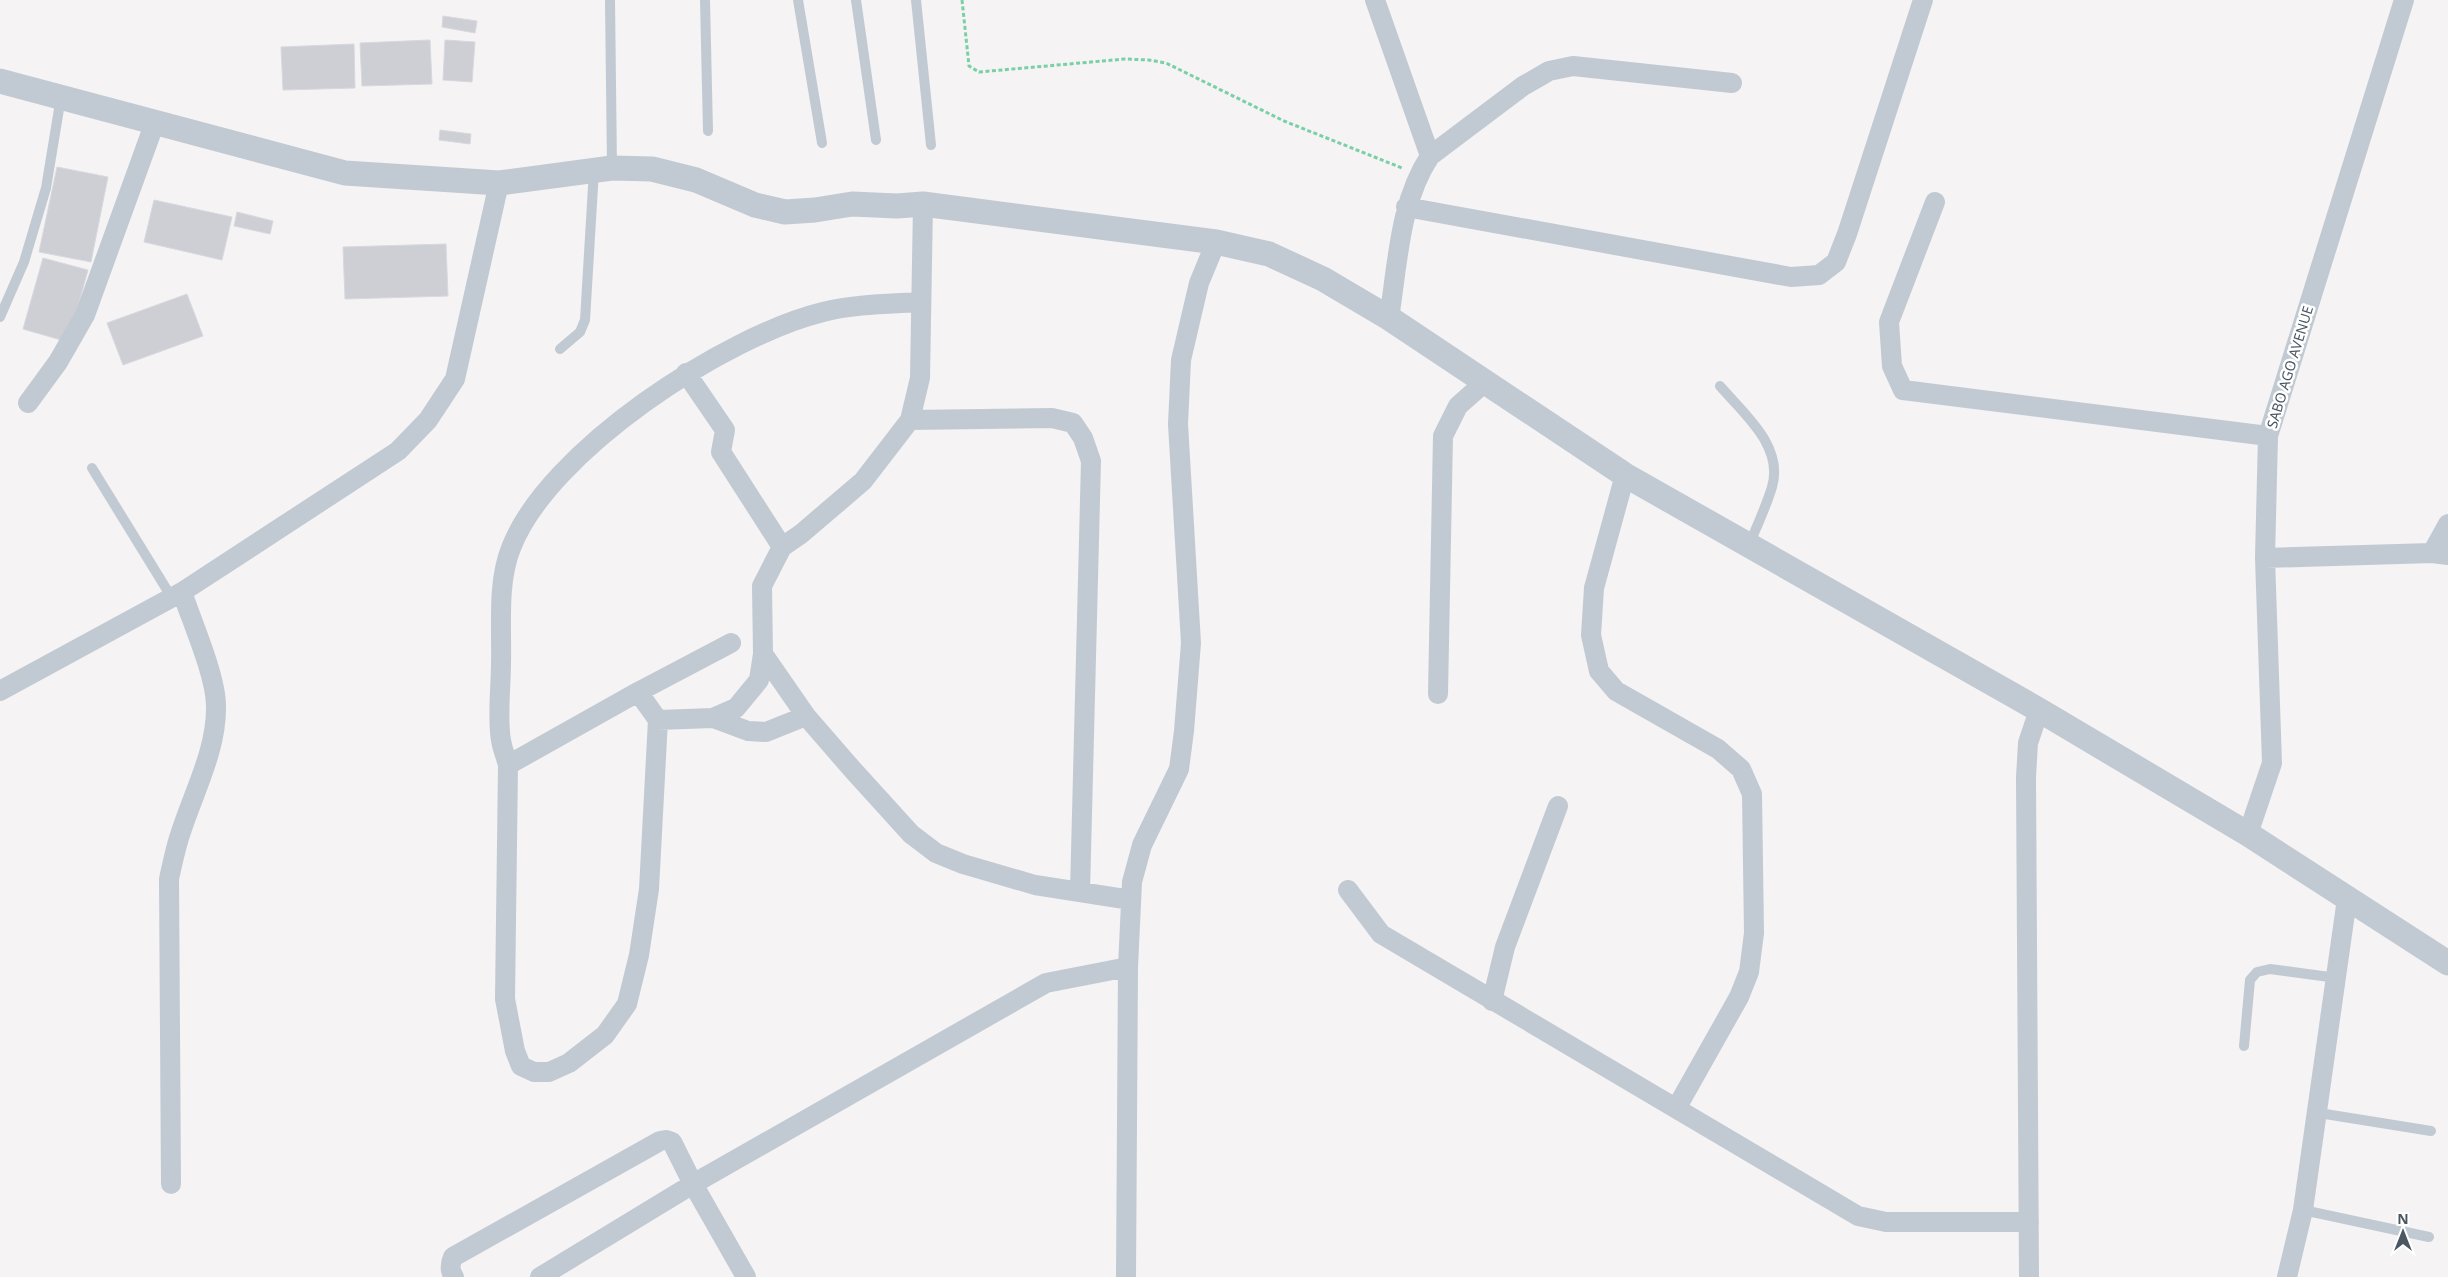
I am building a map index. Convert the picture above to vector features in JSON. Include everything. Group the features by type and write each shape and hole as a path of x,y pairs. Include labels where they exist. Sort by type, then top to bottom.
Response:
{"street":[{"path":"1375,0 1430,156"},
{"path":"1406,207 1791,277 1819,276 1836,262 1847,234 1923,0"},
{"name":"SABO AGO AVENUE","path":"2248,834 2272,763 2265,558 2268,436 2404,0"},
{"path":"1390,318 1406,207 1418,175 1430,156 1524,86 1549,71 1573,66 1732,83"},
{"path":"0,81 345,173 499,184 603,169 652,169 696,180 755,205 785,212 815,210 852,204 897,206 923,204 1216,242 1269,254 1324,278 1390,318 1625,475 2038,710 2248,834 2448,963"},
{"path":"28,402 58,362 85,315 155,122"},
{"path":"0,691 177,595 398,451 428,420 455,379 499,184"},
{"path":"1935,202 1888,322 1892,366 1903,390 2268,436"},
{"path":"658,720 713,718 736,708 759,680 763,654 762,586 782,547 801,534 863,481 910,420 920,378 923,204"},
{"path":"1126,1277 1128,967 1132,882 1142,845 1179,769 1184,731 1191,643 1178,424 1182,360 1199,283 1216,242"},
{"path":"638,692 658,720 649,889 639,956 627,1004 605,1035 569,1063 549,1072 534,1072 521,1066 515,1052 505,999 508,765 500,738 502,588 511,548 532,509 559,474 598,439 686,373 772,329 824,312 921,302"},
{"path":"686,373 725,430 721,452 782,547"},
{"path":"1438,694 1443,436 1458,406 1485,382"},
{"path":"910,420 1052,418 1073,423 1083,438 1091,461 1080,892"},
{"path":"1625,475 1594,588 1591,635 1599,671 1616,691 1718,749 1741,769 1752,794 1754,933 1749,972 1739,997 1677,1107"},
{"path":"2265,558 2440,554 2448,524"},
{"path":"171,1184 169,879 178,838 208,751 215,720 216,704 214,686 177,595"},
{"path":"508,765 638,692 731,643"},
{"path":"763,654 806,716 910,834 936,853 963,864 1035,885 1131,900"},
{"path":"2029,1277 2026,776 2028,743 2038,710"},
{"path":"713,718 748,731 766,732 806,716"},
{"path":"1492,1001 1505,947 1558,806"},
{"path":"1348,890 1381,934 1492,1001 1677,1107 1858,1216 1886,1222 2028,1222"},
{"path":"2287,1277 2304,1210 2347,898"},
{"path":"540,1277 692,1184 1046,983 1128,967"},
{"path":"454,1277 450,1264 453,1257 660,1141 666,1140 672,1142 692,1184 746,1277"}],"lane":[{"path":"560,349 580,332 585,320 603,169 610,0"},
{"path":"705,0 708,131"},
{"path":"798,0 822,143"},
{"path":"856,0 876,140"},
{"path":"916,0 931,145"},
{"path":"0,317 24,262 46,188 60,97"},
{"path":"1720,386 1765,439 1773,457 1772,486 1749,546"},
{"path":"92,468 177,595"},
{"path":"2244,1046 2250,980 2257,972 2270,969 2337,978"},
{"path":"2318,1114 2431,1131"},
{"path":"2304,1210 2429,1238"}],"path":[{"path":"962,0 969,66 979,72 1125,60 1149,60 1166,63 1284,122 1418,175"}],"building":[{"path":"443,16 477,21 475,33 442,27"},
{"path":"430,40 432,84 362,86 360,43"},
{"path":"445,40 475,42 472,82 443,80"},
{"path":"354,44 355,88 283,90 281,47"},
{"path":"440,130 471,134 470,144 439,140"},
{"path":"57,167 108,177 91,262 39,252"},
{"path":"154,200 232,217 222,260 144,242"},
{"path":"237,212 273,221 270,234 234,226"},
{"path":"446,244 448,296 345,299 343,247"},
{"path":"43,258 88,270 68,342 23,329"},
{"path":"187,294 203,336 123,365 107,323"}]}
